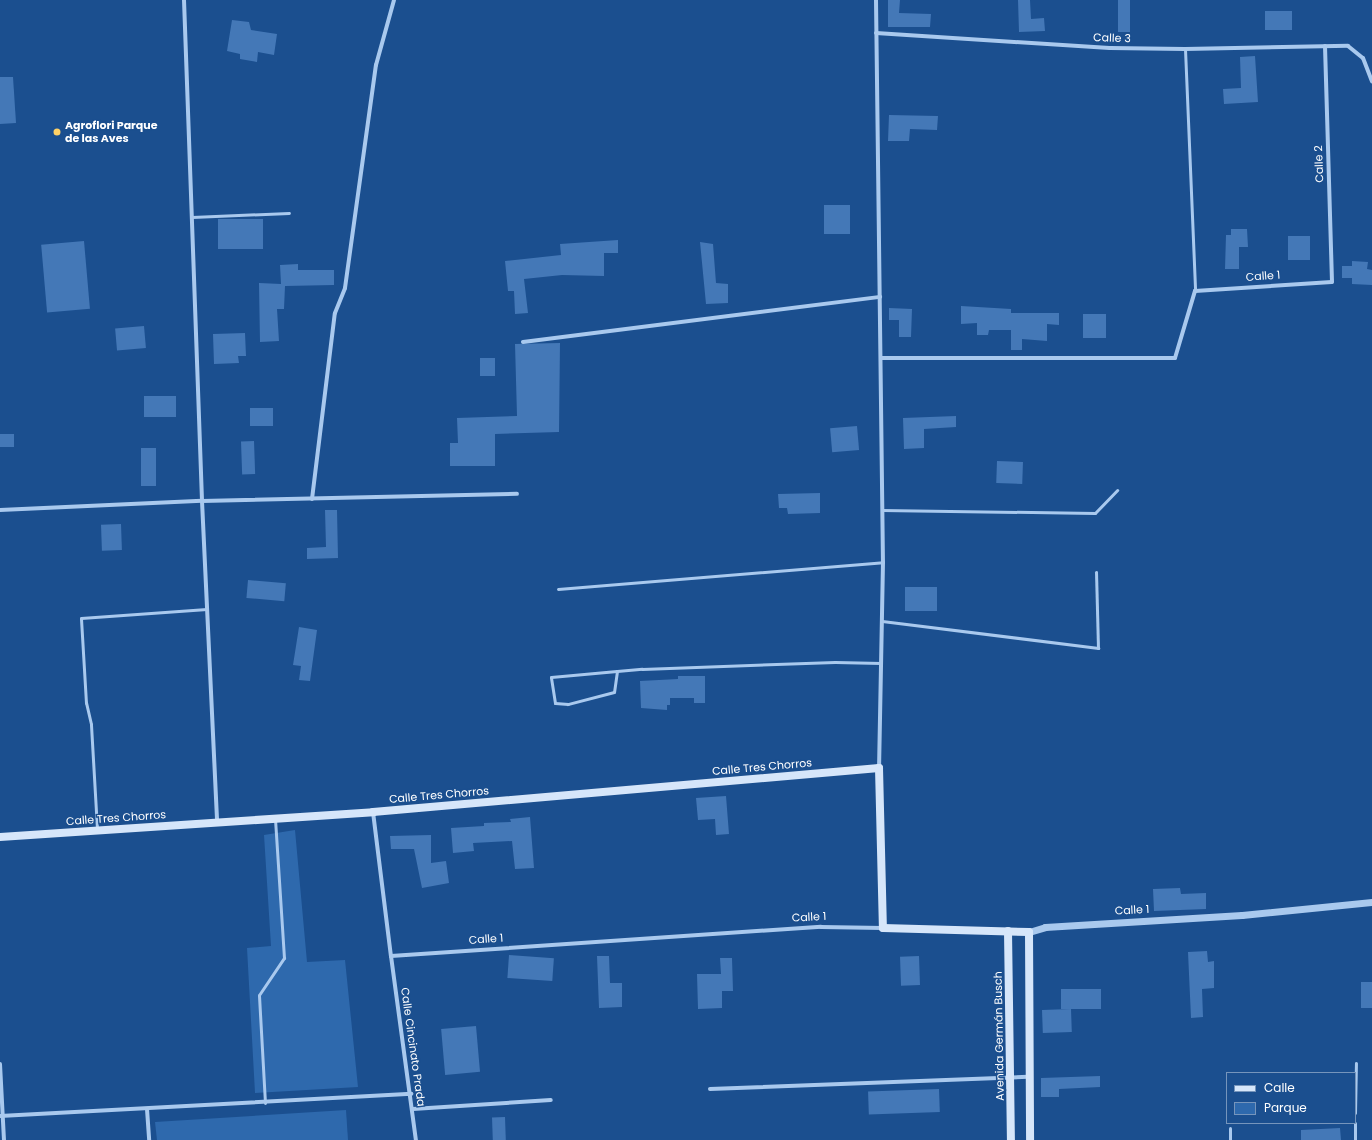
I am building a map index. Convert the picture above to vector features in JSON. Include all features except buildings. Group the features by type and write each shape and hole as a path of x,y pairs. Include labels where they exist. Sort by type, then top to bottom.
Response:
{"main road":[{"name":"Calle Tres Chorros","path":"0,838 217,821 373,812 879,768"},
{"path":"879,768 883,928"},
{"name":"Calle 1","path":"883,928 1029,932"},
{"name":"Avenida Germán Busch","path":"1008,931 1011,1140"},
{"path":"1029,932 1028,1077 1030,1140"}],"street":[{"path":"184,0 202,501 217,821"},
{"path":"312,499 335,313 346,288 376,65 394,0"},
{"path":"876,0 882,358 883,562 879,768"},
{"name":"Calle 3","path":"876,33 1110,48 1185,49 1348,46 1363,58 1372,81"},
{"name":"Calle 2","path":"1325,46 1332,282"},
{"name":"Calle 1","path":"1195,291 1332,282"},
{"path":"882,358 1175,358 1195,291"},
{"path":"523,342 880,298"},
{"path":"0,510 202,501 517,494"},
{"path":"373,812 391,956"},
{"name":"Calle 1","path":"1029,932 1045,927 1242,915 1372,902"},
{"name":"Calle 1","path":"391,956 821,927 883,928"},
{"name":"Calle Cincinato Prada","path":"391,956 411,1094 416,1140"},
{"path":"0,1064 4,1140"},
{"path":"710,1089 1010,1079 1028,1077"},
{"path":"2,1116 411,1094"},
{"path":"412,1109 551,1100"},
{"path":"147,1109 149,1140"}],"lane":[{"path":"1185,49 1195,291"},
{"path":"192,217 289,213"},
{"path":"882,510 1095,513 1116,490"},
{"path":"558,588 883,562"},
{"path":"882,621 1098,648 1096,572"},
{"path":"97,830 91,724 86,703 81,618 207,609"},
{"path":"617,671 614,692 568,704 555,703 551,677 617,671 835,662 881,663"},
{"path":"265,1103 259,995 284,958 275,818"},
{"path":"1356,1063 1356,1072"},
{"path":"1355,1124 1355,1140"},
{"path":"1230,1128 1230,1140"}],"green space":[{"path":"295,830 307,962 345,960 358,1087 255,1093 247,948 271,946 264,835"},
{"path":"346,1110 348,1140 157,1140 155,1122"}],"place":[{"name":"Agroflori Parque de las Aves","path":"57,132"}]}
